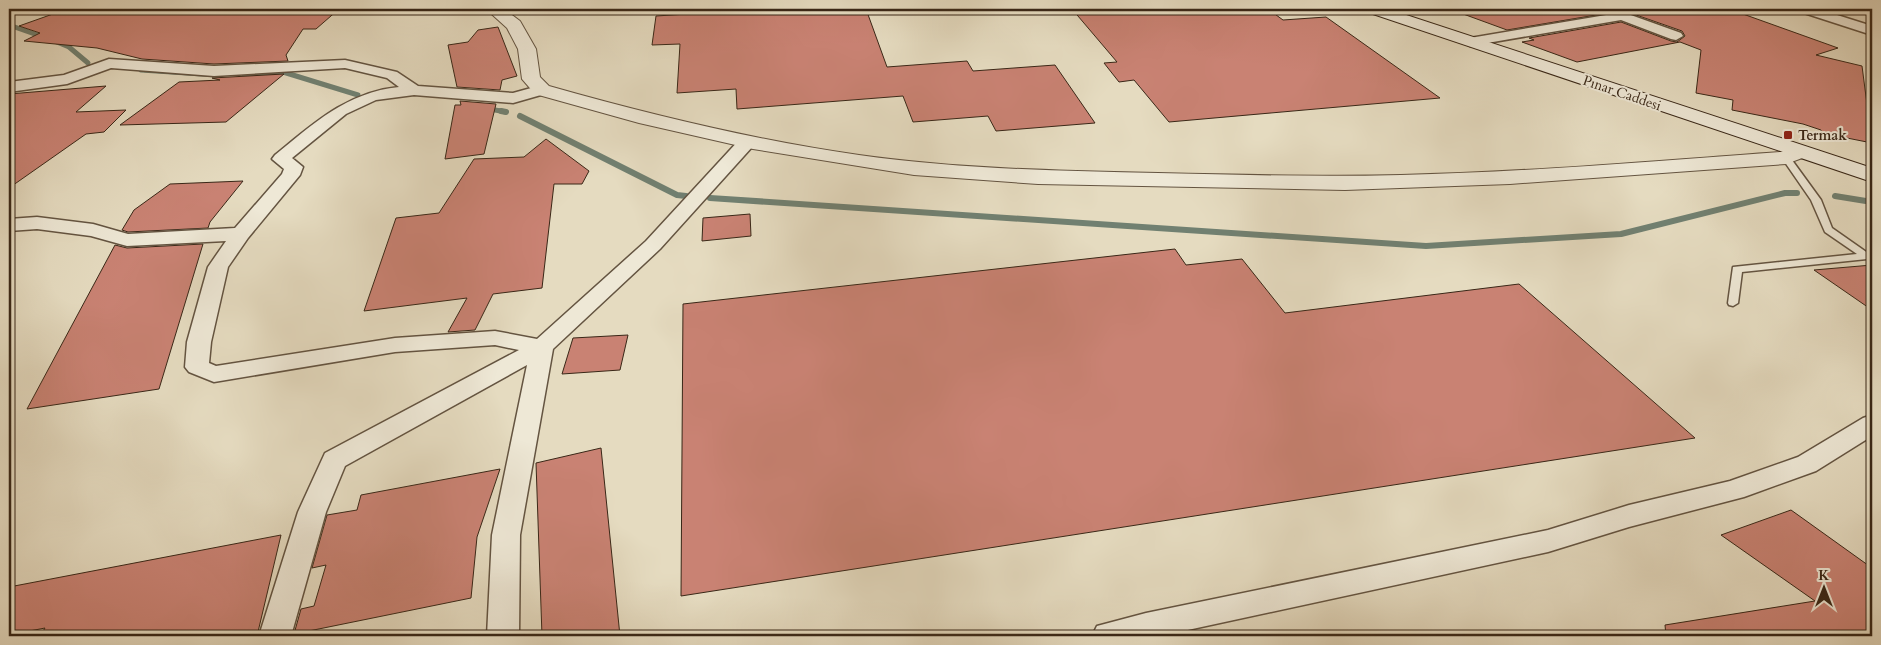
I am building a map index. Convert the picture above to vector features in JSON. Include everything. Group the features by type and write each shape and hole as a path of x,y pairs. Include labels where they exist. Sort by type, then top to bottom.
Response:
{"street":[{"path":"494,9 514,25 528,50 531,79 542,90"},
{"name":"Pınar Caddesi","path":"1373,9 1791,155 1872,175"},
{"path":"1603,9 1676,36"},
{"path":"1806,9 1872,32"},
{"path":"1470,42 1622,16"},
{"path":"9,87 67,79 109,62 214,70 345,64 392,75 414,90"},
{"path":"542,347 495,338 395,345 214,374 197,367 199,342 218,267 241,234 291,175 294,167 282,159 330,117 350,103 387,91 414,90 513,98 542,90 748,142 850,159 968,174 1235,182 1346,183 1447,180 1791,155"},
{"path":"275,636 312,512 334,460 542,347 653,246 748,142"},
{"path":"9,225 37,223 93,230 127,240 241,234"},
{"path":"503,636 506,535 542,347"},
{"path":"1108,636 1146,626 1548,541 1629,516 1734,490 1807,464 1872,424"}],"lane":[{"path":"1734,303 1737,269 1868,256 1828,230 1816,200 1791,155"}],"building":[{"path":"67,9 339,9 316,29 303,29 286,55 288,61 214,64 142,59 97,48 24,41 40,33 19,26"},
{"path":"766,9 866,9 887,67 967,61 973,71 1055,65 1095,123 996,131 988,116 913,122 903,96 737,109 736,89 677,93 680,44 652,45 656,16"},
{"path":"1072,9 1268,9 1283,20 1326,17 1440,98 1169,122 1134,80 1119,82 1104,63 1117,62"},
{"path":"1455,9 1601,9 1599,11 1602,14 1507,30 1455,11"},
{"path":"1619,9 1729,9 1838,48 1816,55 1862,66 1872,143 1822,133 1821,130 1803,124 1732,110 1733,100 1696,93 1701,50 1680,42 1577,62 1522,42 1534,40 1529,38 1621,22 1671,41 1677,42 1685,36 1682,31"},
{"path":"498,27 517,76 502,80 500,90 457,87 448,45 468,42 478,30"},
{"path":"284,74 226,122 120,125 179,82"},
{"path":"106,86 76,112 126,110 104,132 86,134 9,188 9,94"},
{"path":"460,101 496,104 484,154 445,159 455,105 461,105"},
{"path":"546,139 589,171 582,184 554,184 542,288 493,294 475,330 448,332 467,298 364,311 396,218 439,213 474,159 524,157"},
{"path":"243,181 210,222 208,228 128,232 122,230 134,210 170,184"},
{"path":"750,214 751,236 702,241 703,218"},
{"path":"203,244 159,389 27,409 115,245 127,248"},
{"path":"1175,249 1186,265 1242,259 1285,313 1519,284 1695,438 681,596 683,304"},
{"path":"1872,265 1872,310 1814,270"},
{"path":"628,335 620,370 562,374 573,338"},
{"path":"601,448 620,636 542,636 536,463"},
{"path":"500,469 477,537 471,598 294,634 301,609 314,606 326,565 312,568 327,515 357,510 361,495"},
{"path":"1791,510 1872,568 1872,636 1666,636 1665,625 1815,601 1721,535"},
{"path":"281,535 257,636 40,636 45,628 9,635 9,587"}],"waterway":[{"path":"9,25 46,38"},
{"path":"57,42 69,47 88,63"},
{"path":"141,70 217,75"},
{"path":"244,74 283,72 358,95"},
{"path":"495,110 506,112 501,111"},
{"path":"520,116 677,195 686,196"},
{"path":"710,198 1426,246 1621,234 1785,193 1797,193"},
{"path":"1835,196 1872,202"}],"place":[{"name":"Termak","path":"1788,135"}]}
